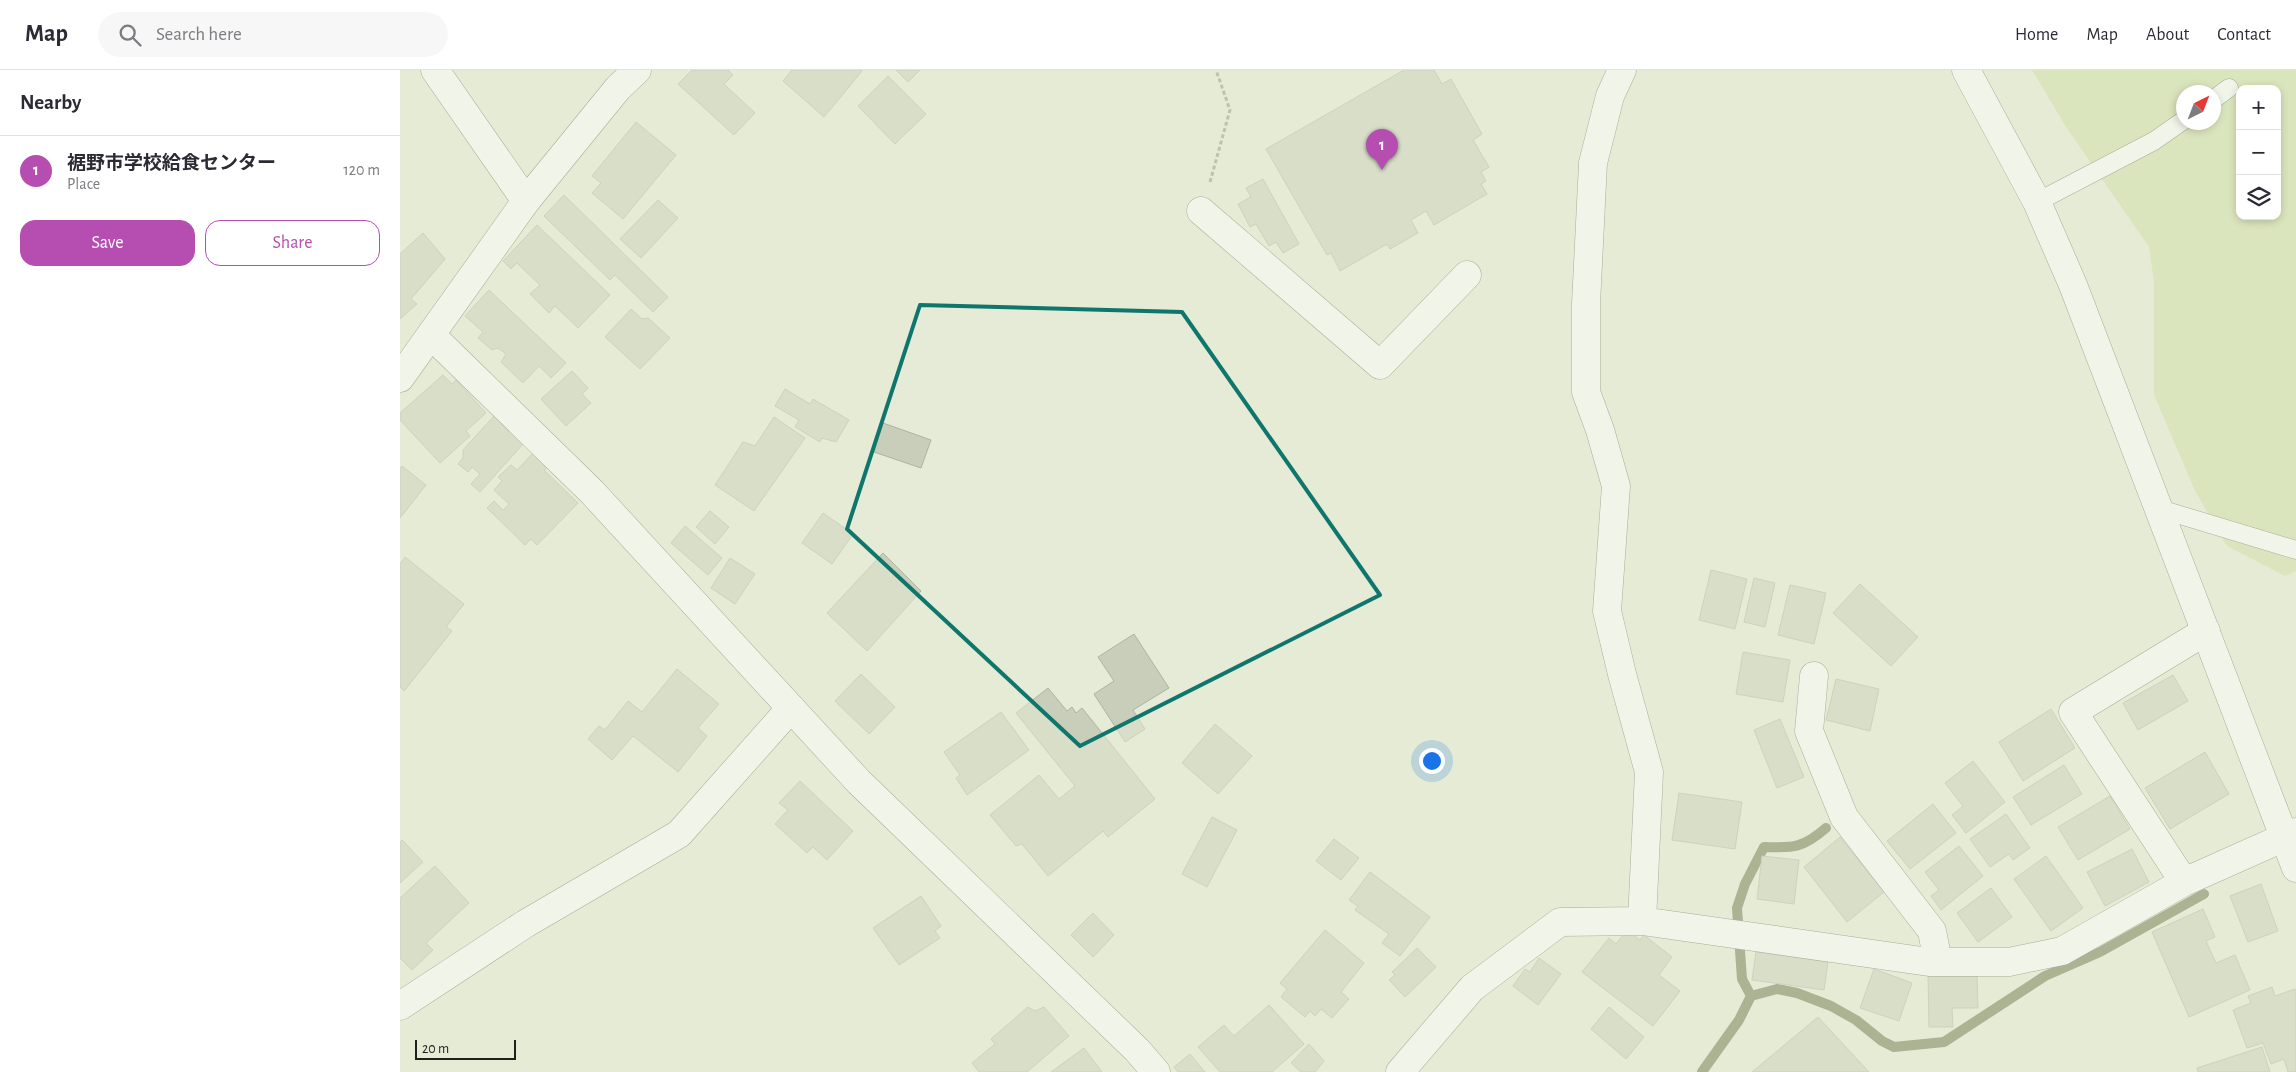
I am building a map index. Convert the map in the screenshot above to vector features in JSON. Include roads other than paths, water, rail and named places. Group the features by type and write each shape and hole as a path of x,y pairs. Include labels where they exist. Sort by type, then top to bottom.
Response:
{"street":[{"path":"436,70 526,201"},
{"path":"400,378 526,201 618,88 637,70"},
{"path":"1622,70 1610,96 1593,163 1586,304 1586,392 1600,430 1616,486 1607,611 1649,772 1642,921"},
{"path":"1966,70 2037,202 2074,285 2206,631 2290,835 2296,868"},
{"path":"1202,211 1380,365 1466,275"},
{"path":"431,335 592,492 859,782 1137,1050 1156,1072"},
{"path":"2184,882 2073,712 2206,631"},
{"path":"1814,676 1809,731 1844,817 1932,931 1938,962"},
{"path":"400,1006 525,924 679,834 791,708"},
{"path":"1400,1072 1472,988 1560,922 1642,921 1929,962 2009,962 2062,951 2184,882 2290,835"}],"lane":[{"path":"2221,94 2229,88"},
{"path":"2037,202 2154,141 2176,126"},
{"path":"2160,509 2296,550"}],"waterway":[{"path":"1751,996 1742,979 1737,908 1745,884 1764,847 1791,847 1798,845 1811,840 1826,828"},
{"path":"1702,1072 1739,1020 1751,996 1777,989 1797,993 1831,1006 1856,1020 1882,1041 1894,1047 1944,1042 2045,976 2100,952 2204,894"}],"place":[{"name":"裾野市学校給食センター","path":"1382,170"}]}
